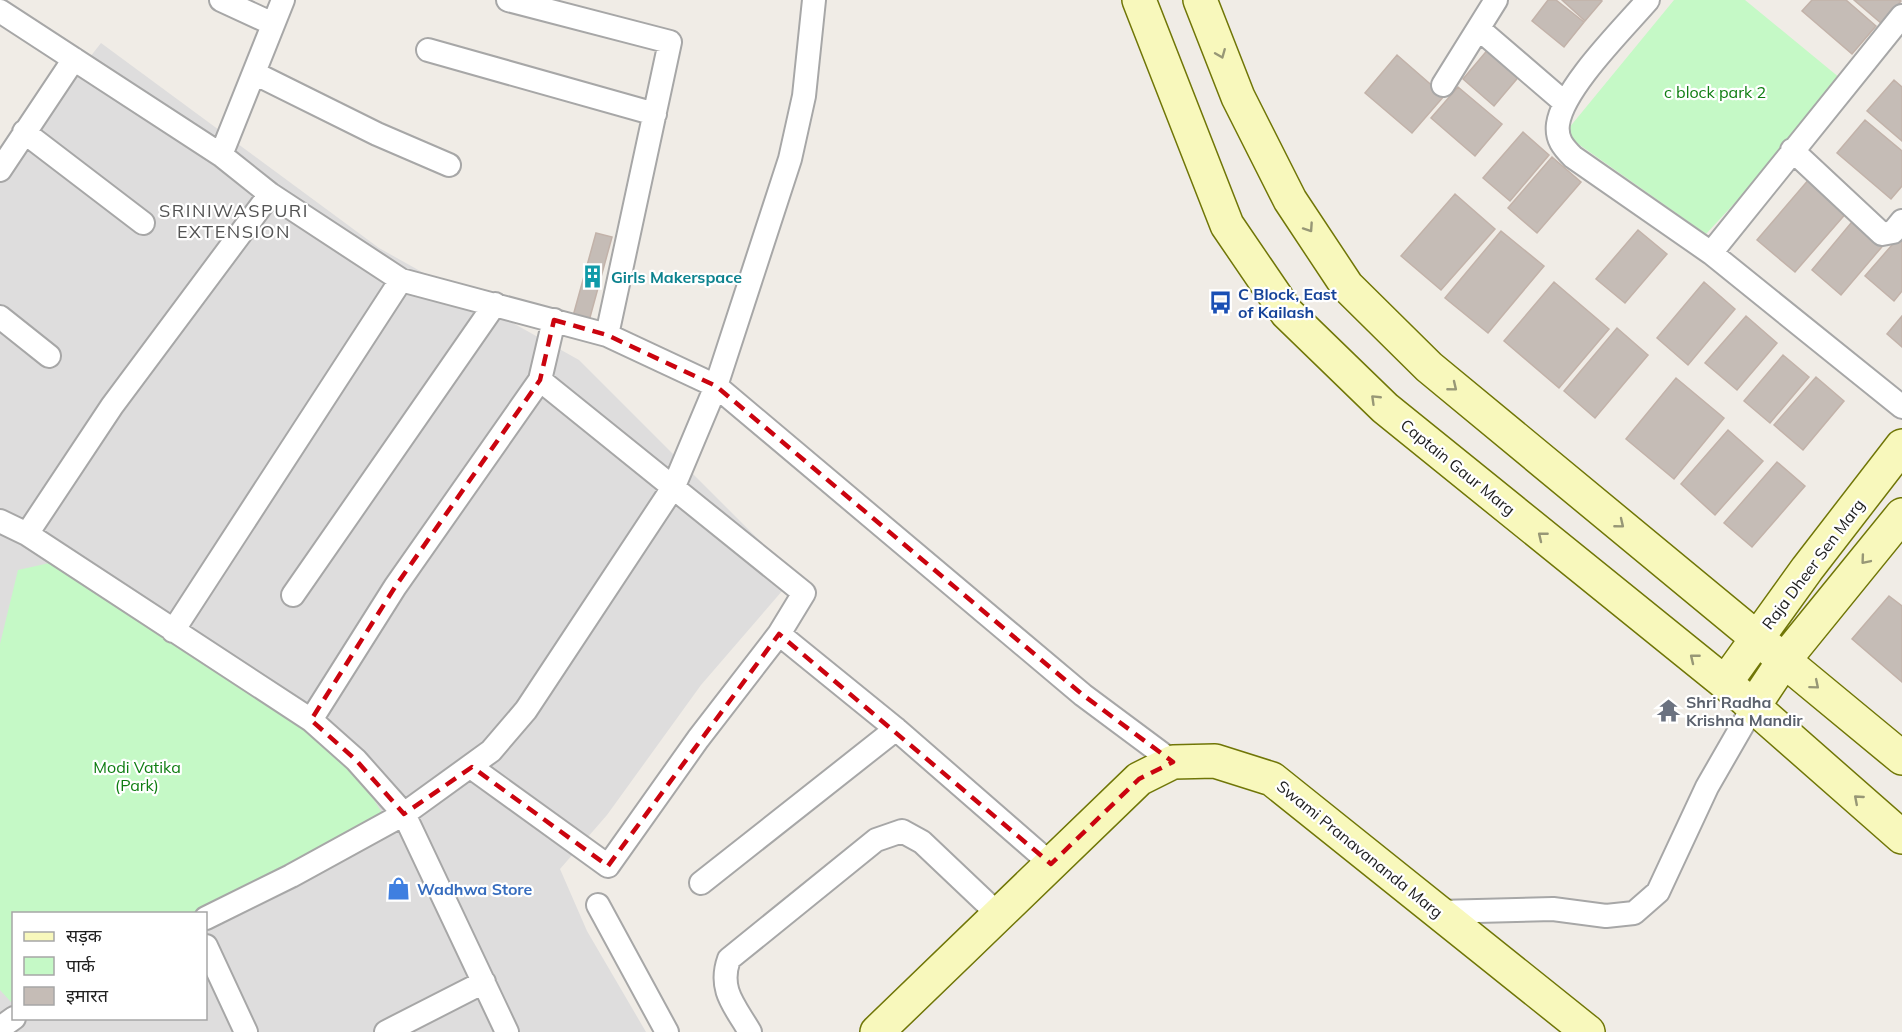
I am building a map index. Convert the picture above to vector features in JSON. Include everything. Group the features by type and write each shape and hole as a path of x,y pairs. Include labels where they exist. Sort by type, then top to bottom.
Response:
{"main road":[{"name":"Captain Gaur Marg","path":"1139,0 1227,225 1287,314 1385,408 1754,707 1902,837"},
{"path":"1200,0 1238,97 1290,200 1347,286 1429,367 1759,637 1902,758"},
{"name":"Raja Dheer Sen Marg","path":"1725,683 1807,569 1902,446"},
{"path":"1754,707 1785,659 1902,515"},
{"name":"Swami Pranavananda Marg","path":"877,1032 1139,779 1173,762 1215,761 1272,779 1588,1032"}],"street":[{"path":"221,0 273,24"},
{"path":"221,155 283,0"},
{"path":"508,0 670,42 607,335"},
{"path":"207,918 291,876 404,814 491,751 526,710 674,486 716,386 790,159 804,96 814,0"},
{"path":"1443,85 1496,0"},
{"path":"1648,0 1565,102 1558,124 1561,145 1573,157 1711,253 1902,407"},
{"path":"0,12 221,155 270,194 401,280 607,335 716,386 1083,695 1173,762"},
{"path":"1711,253 1902,16"},
{"path":"1479,29 1565,102"},
{"path":"428,50 655,114"},
{"path":"0,170 74,59"},
{"path":"254,73 377,134 449,165"},
{"path":"24,132 143,223"},
{"path":"1792,150 1882,234 1893,232 1902,221"},
{"path":"27,534 112,406 270,194"},
{"path":"173,631 401,280"},
{"path":"293,595 495,304"},
{"path":"0,317 49,356"},
{"path":"311,720 394,587 540,380 554,320"},
{"path":"471,767 608,866 698,739 779,634 804,593 540,380"},
{"path":"0,521 27,534 311,720 357,760 404,814 507,1032"},
{"path":"779,634 896,729 1051,864"},
{"path":"1438,912 1552,909 1606,916 1634,913 1658,892 1707,787 1754,707"},
{"path":"700,883 896,729"},
{"path":"750,1032 726,991 724,973 729,959 884,836 902,831 922,842 999,915"},
{"path":"598,905 662,1031"},
{"path":"207,948 246,1032"},
{"path":"386,1032 484,982"}],"highlighted area":[{"path":"554,320 607,335 716,386 1083,695 1173,762 1139,779 1051,864 779,634 608,866 472,767 404,814 356,760 311,720 395,587 540,380"}],"shaded area":[{"path":"101,43 379,248 579,360 795,576 701,685 607,815 560,869 587,931 646,1032 0,1032 0,172"}],"green space":[{"name":"c block park 2","path":"1674,0 1745,0 1846,83 1706,234 1564,134"},
{"name":"Modi Vatika (Park)","path":"63,560 347,756 387,821 204,912 12,912 11,1002 0,990 0,644 18,570"}],"building":[{"path":"1548,0 1556,0 1584,22 1564,47 1532,21"},
{"path":"1562,0 1600,0 1602,1 1585,21"},
{"path":"1812,0 1846,0 1876,26 1852,54 1802,11"},
{"path":"1854,0 1899,0 1901,1 1882,24"},
{"path":"1490,47 1521,74 1494,106 1463,79"},
{"path":"1397,55 1444,96 1412,133 1365,93"},
{"path":"1894,80 1902,87 1902,141 1867,111"},
{"path":"1458,87 1502,124 1475,156 1431,118"},
{"path":"1865,120 1902,151 1902,186 1891,199 1837,153"},
{"path":"1523,132 1549,155 1510,201 1483,178"},
{"path":"1552,157 1581,182 1537,233 1508,208"},
{"path":"1810,178 1848,211 1795,272 1757,240"},
{"path":"1455,194 1495,229 1441,290 1401,256"},
{"path":"1856,217 1886,242 1841,295 1812,270"},
{"path":"1638,230 1667,254 1625,303 1596,279"},
{"path":"1501,231 1544,266 1488,333 1445,298"},
{"name":"Girls Makerspace","path":"596,233 612,237 589,321 573,316"},
{"path":"1898,238 1902,242 1902,291 1894,301 1865,276"},
{"path":"1554,282 1609,329 1559,388 1504,341"},
{"path":"1704,282 1735,309 1688,365 1657,338"},
{"path":"1746,316 1777,343 1737,390 1705,363"},
{"path":"1902,316 1902,347 1887,334"},
{"path":"1617,328 1648,355 1595,418 1564,391"},
{"path":"1783,355 1809,377 1770,423 1744,401"},
{"path":"1816,377 1844,401 1803,450 1774,425"},
{"path":"1676,378 1724,418 1674,479 1626,439"},
{"path":"1728,430 1763,461 1715,515 1681,484"},
{"path":"1777,462 1805,486 1752,547 1724,523"},
{"path":"1889,596 1902,606 1902,682 1852,639"}],"place":[{"name":"Girls Makerspace","path":"593,277"},
{"name":"C Block, East of Kailash","path":"1220,303"},
{"name":"Shri Radha Krishna Mandir","path":"1668,711"},
{"name":"Wadhwa Store","path":"399,889"}],"district":[{"name":"SRINIWASPURI EXTENSION","path":"234,220"}]}
